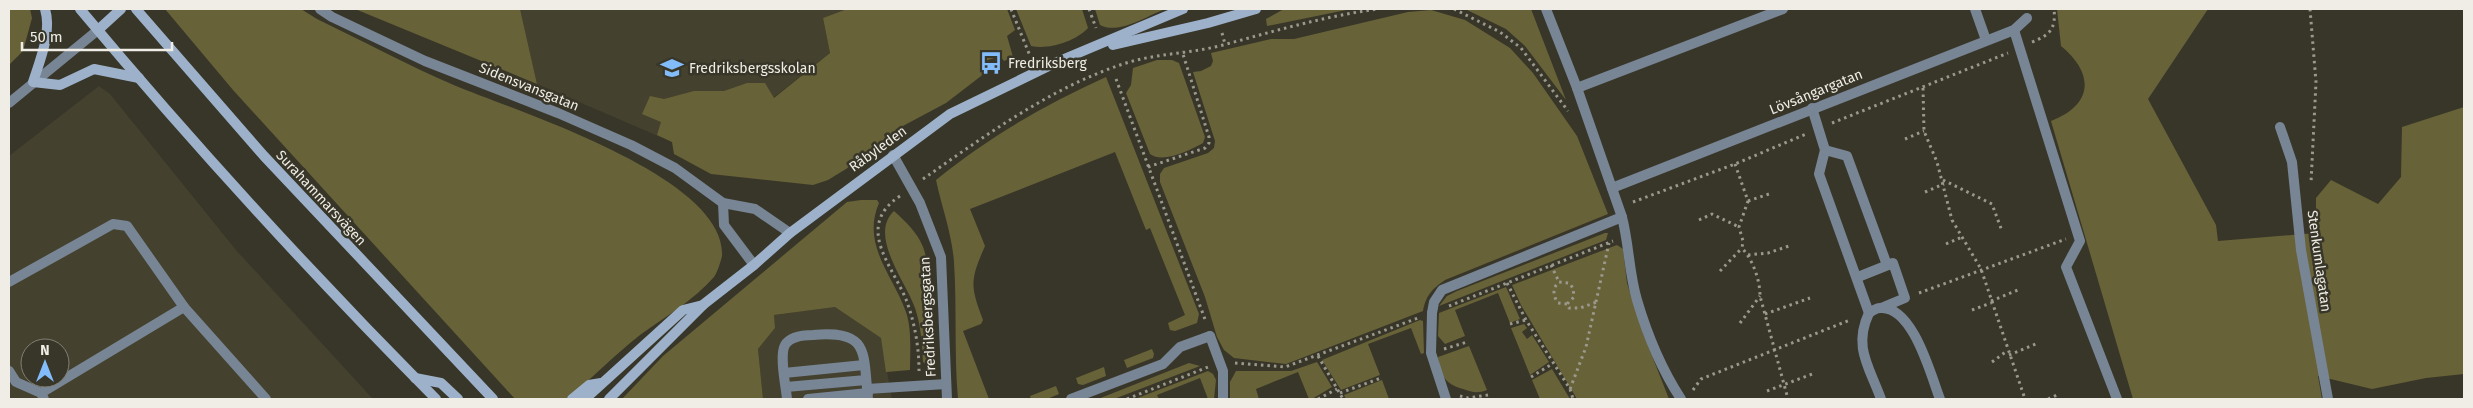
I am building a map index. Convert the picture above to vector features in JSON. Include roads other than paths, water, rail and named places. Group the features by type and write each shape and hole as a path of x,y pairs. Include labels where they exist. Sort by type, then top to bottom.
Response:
{"main road":[{"path":"45,9 46,34 42,56 33,82 60,85 94,69 140,78"},
{"path":"80,9 318,279 436,399"},
{"path":"98,30 121,9"},
{"name":"Surahammarsvägen","path":"136,9 264,156 492,397"},
{"name":"Råbyleden","path":"704,304 754,265 790,232 950,114 1057,62 1090,50 1183,9"},
{"name":"Råbyleden","path":"1090,50 1208,23 1256,9"},
{"path":"585,399 683,310 704,304"},
{"path":"609,399 704,304"},
{"path":"414,377 441,383 458,399"},
{"path":"572,399 589,385 602,383"}],"street":[{"name":"Sidensvansgatan","path":"320,9 332,17 425,61 558,113 631,145 675,168 723,203 755,209 790,232"},
{"path":"1546,9 1577,88 1622,217 1627,235 1637,300 1666,376 1681,399"},
{"path":"1577,88 1783,9"},
{"path":"1975,9 1986,40"},
{"name":"Lövsångargatan","path":"1612,188 2014,30 2027,18"},
{"path":"9,103 98,30"},
{"path":"2014,30 2080,241 2066,267 2117,399"},
{"path":"1812,108 1825,150 1819,174 1858,277 1869,313 1862,329 1860,345 1881,399"},
{"name":"Stenkumlagatan","path":"2280,128 2292,162 2301,250 2328,399"},
{"path":"1825,150 1847,156 1887,265"},
{"name":"Fredriksbergsgatan","path":"893,155 931,227 941,257 947,399"},
{"path":"723,203 724,225 754,265"},
{"path":"1446,397 1431,353 1432,313 1434,302 1442,290 1622,217"},
{"path":"9,282 113,224 127,226 184,307 266,399"},
{"path":"1858,277 1892,263 1905,298 1869,313"},
{"path":"9,371 16,382 42,396 184,307"},
{"path":"1881,308 1896,313 1909,323 1940,399"},
{"path":"787,399 782,356 784,346 791,339 809,335 837,333 848,336 858,344 864,365 867,390"},
{"path":"1071,399 1163,364 1180,347 1210,336 1223,371 1223,399"},
{"path":"784,373 864,365"},
{"path":"808,399 867,390 946,384"},
{"path":"786,387 867,390"}],"place":[{"name":"Fredriksberg","path":"991,63"},
{"name":"Fredriksbergsskolan","path":"672,68"}]}
